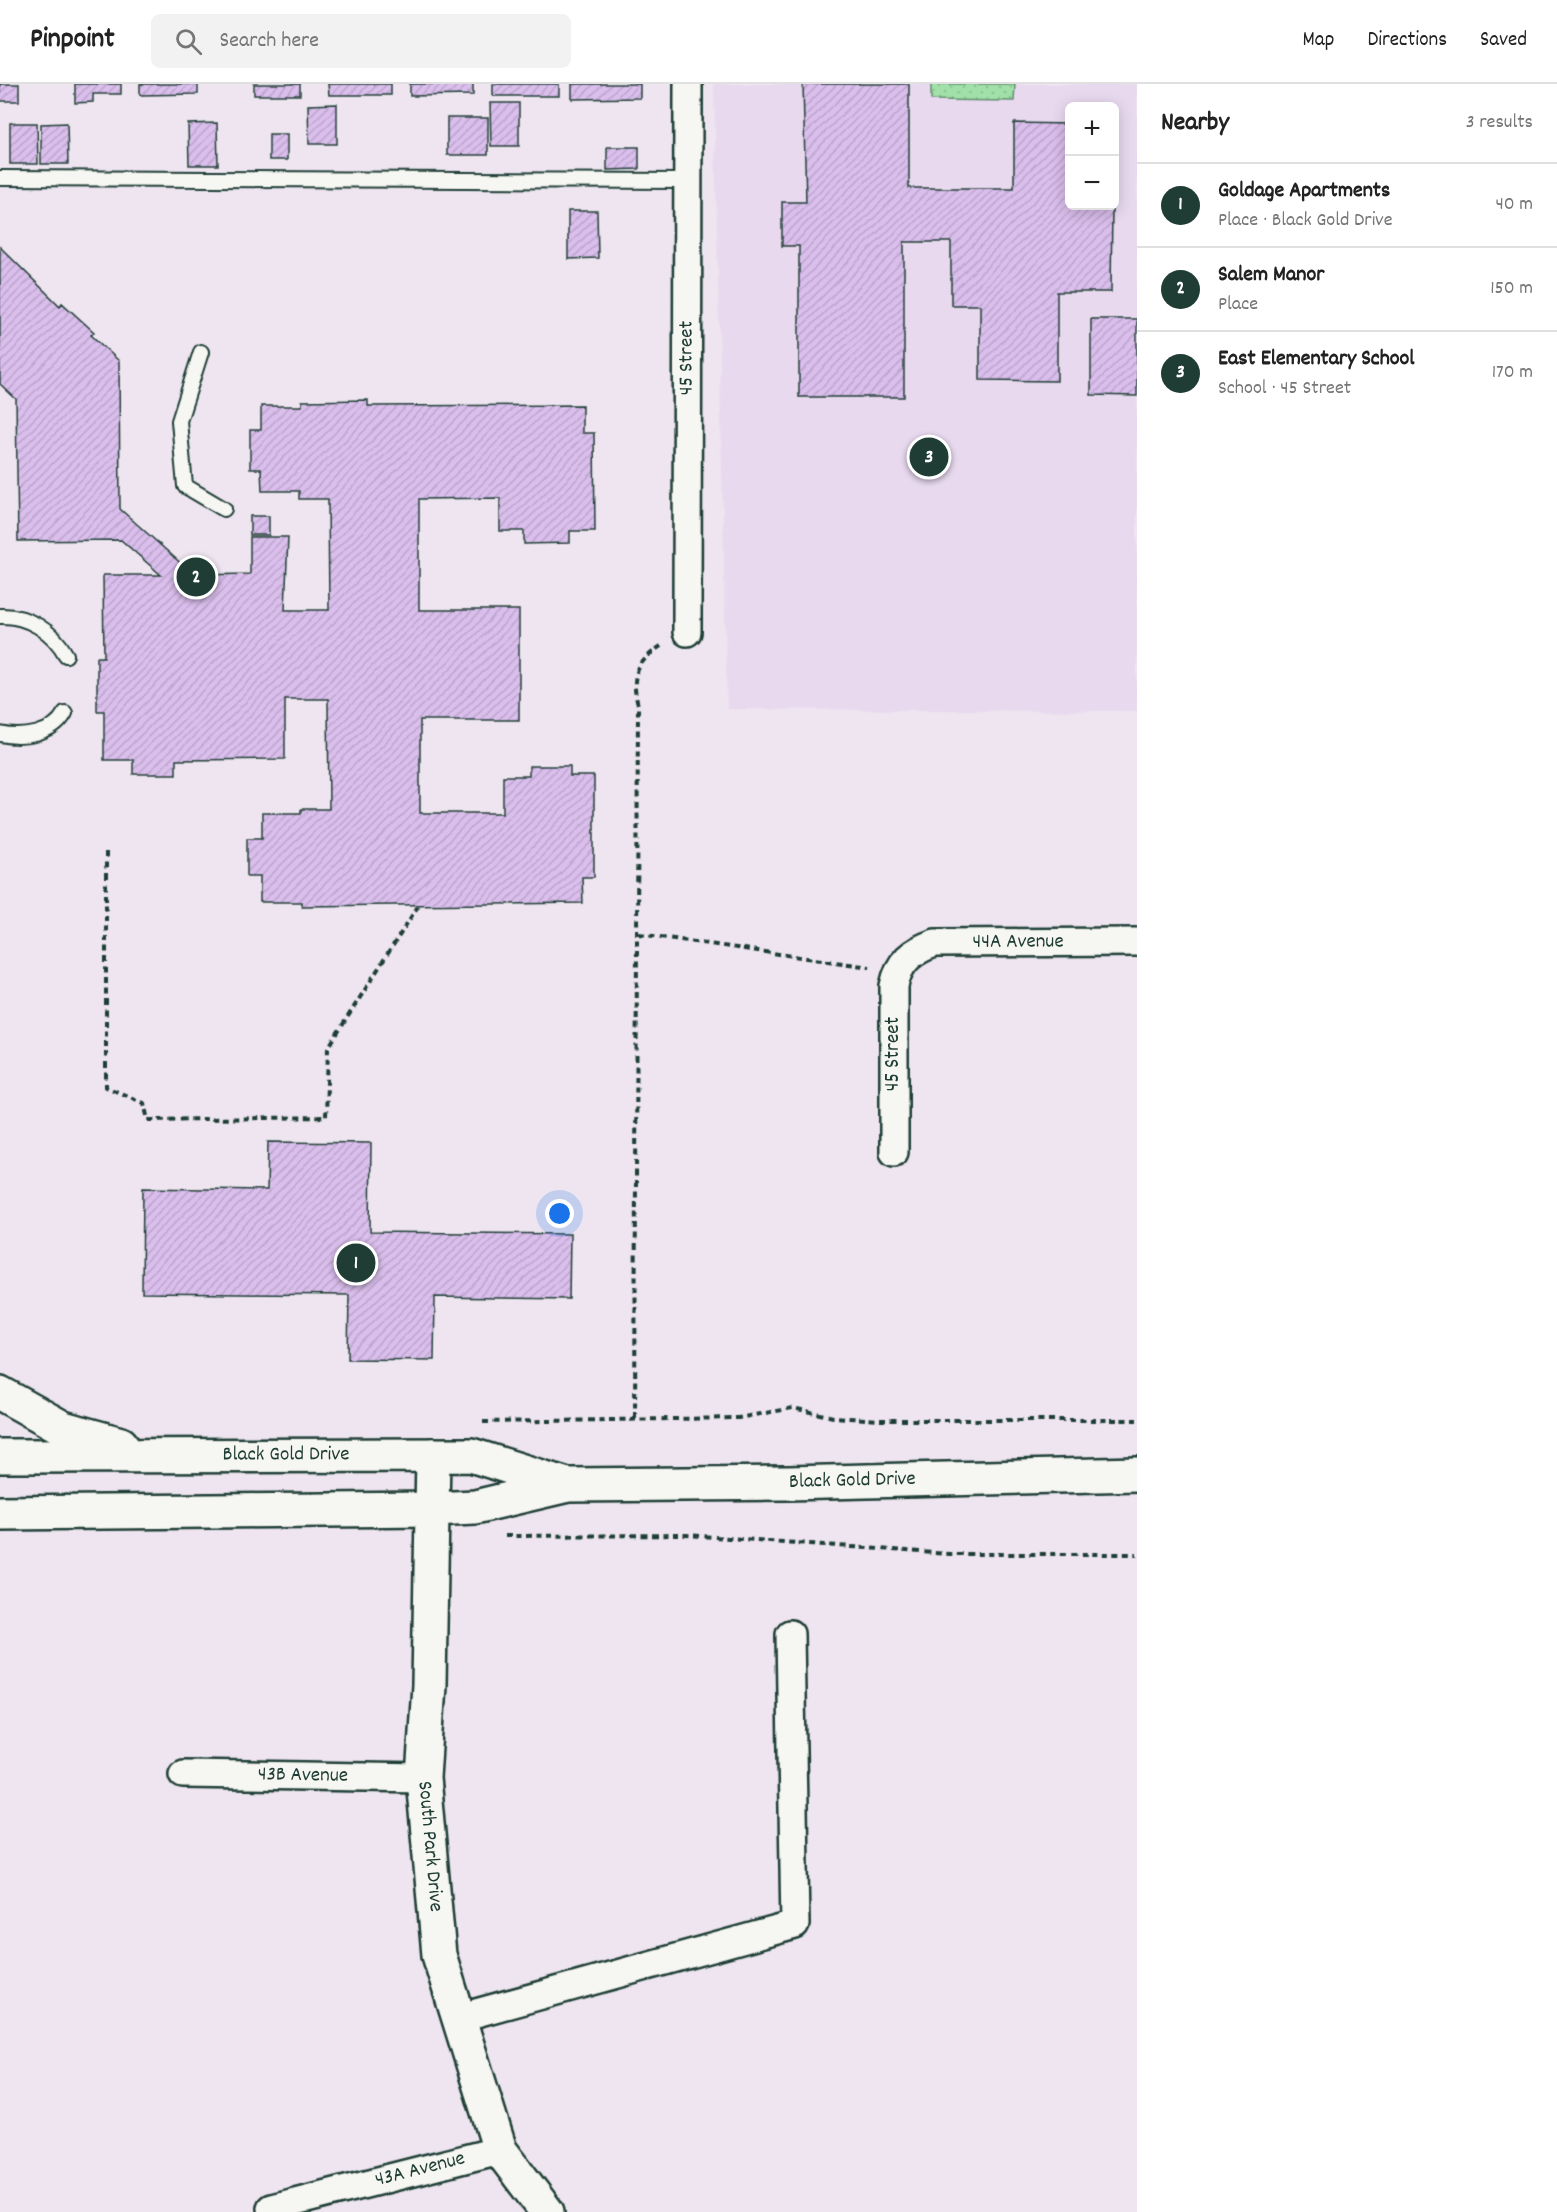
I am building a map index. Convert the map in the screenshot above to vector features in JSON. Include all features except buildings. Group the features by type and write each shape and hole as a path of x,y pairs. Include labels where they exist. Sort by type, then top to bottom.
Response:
{"main road":[{"path":"0,1393 63,1428 172,1455"},
{"name":"South Park Drive","path":"434,1455 429,1685 423,1778 439,1955 500,2150 548,2212"},
{"name":"Black Gold Drive","path":"0,1456 471,1455 568,1485"},
{"name":"Black Gold Drive","path":"0,1513 432,1509 474,1507 568,1485 788,1483 1137,1474"}],"street":[{"name":"45 Street","path":"687,632 688,84"},
{"name":"44A Avenue","path":"901,965 916,950 935,943 1137,942"},
{"name":"45 Street","path":"894,1152 894,986 901,965"},
{"path":"458,2018 795,1925 790,1635"},
{"name":"43B Avenue","path":"183,1774 423,1778"},
{"name":"43A Avenue","path":"271,2208 500,2150"}],"lane":[{"path":"0,178 688,181"},
{"path":"201,352 179,421 185,486 224,509"},
{"path":"0,616 27,620 48,632 66,655"},
{"path":"0,734 40,734 60,724 65,713"}],"path":[{"path":"687,632 651,652 639,664 633,680 638,705 639,934 635,1418 738,1418 793,1408 833,1418 872,1420 1137,1420"},
{"path":"106,852 106,1087 144,1104 148,1120 326,1117 328,1048 418,906"},
{"path":"639,934 901,965"},
{"path":"496,1536 686,1535 949,1554 1137,1554"}],"shaded area":[{"path":"714,84 1137,84 1137,711 727,709"}],"green space":[{"path":"931,84 1015,84 1014,101 931,100"}],"place":[{"name":"East Elementary School","path":"929,457"},
{"name":"Salem Manor","path":"196,577"},
{"name":"Goldage Apartments","path":"356,1263"}]}
